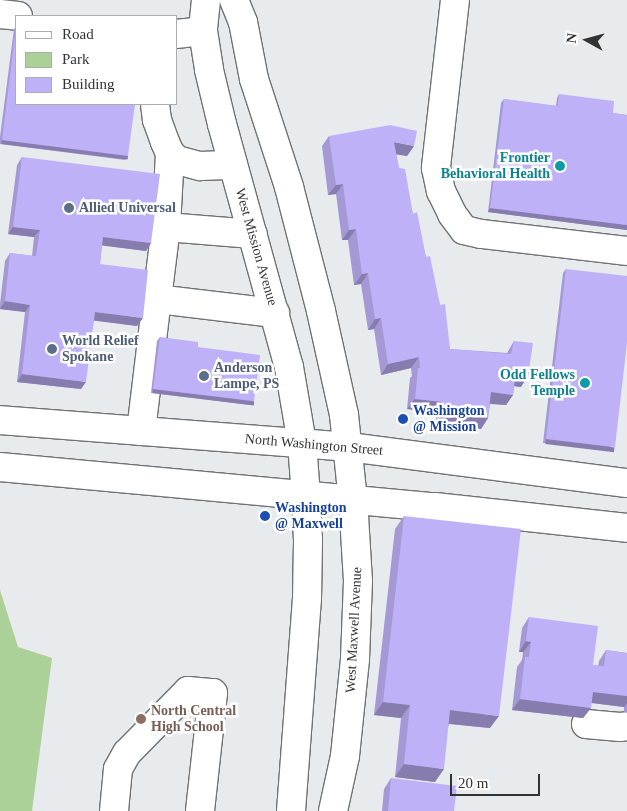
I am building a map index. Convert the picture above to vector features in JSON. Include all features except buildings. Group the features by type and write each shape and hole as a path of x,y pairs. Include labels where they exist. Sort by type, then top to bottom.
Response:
{"main road":[{"name":"West Mission Avenue","path":"206,0 204,31 209,70 233,165 289,366 302,443 306,496"},
{"path":"234,0 243,22 254,79 292,197 321,311 349,447"},
{"path":"455,0 436,168 441,191 452,214 464,230 482,234 627,251"},
{"path":"0,14 15,16"},
{"path":"178,34 204,31"},
{"path":"141,431 166,226 170,154 157,120 155,105"},
{"path":"170,154 177,160 200,166 233,165"},
{"path":"166,226 253,234"},
{"path":"156,299 275,313"},
{"name":"North Washington Street","path":"0,420 349,447 627,483"},
{"name":"West Maxwell Avenue","path":"333,811 345,756 354,659 358,581 349,447"},
{"path":"0,468 353,500 627,528"},
{"path":"291,811 307,599 308,540 306,496"},
{"path":"114,811 118,769 127,753 188,691 213,693 200,811"},
{"path":"586,724 620,728 627,726"}],"green space":[{"path":"0,590 18,647 52,658 32,811 0,811"}],"place":[{"name":"Frontier Behavioral Health","path":"560,166"},
{"name":"Allied Universal","path":"69,208"},
{"name":"World Relief Spokane","path":"52,349"},
{"name":"Anderson Lampe, PS","path":"204,376"},
{"name":"Odd Fellows Temple","path":"585,383"},
{"name":"Washington @ Mission","path":"403,419"},
{"name":"Washington @ Maxwell","path":"265,516"},
{"name":"North Central High School","path":"141,719"}]}
